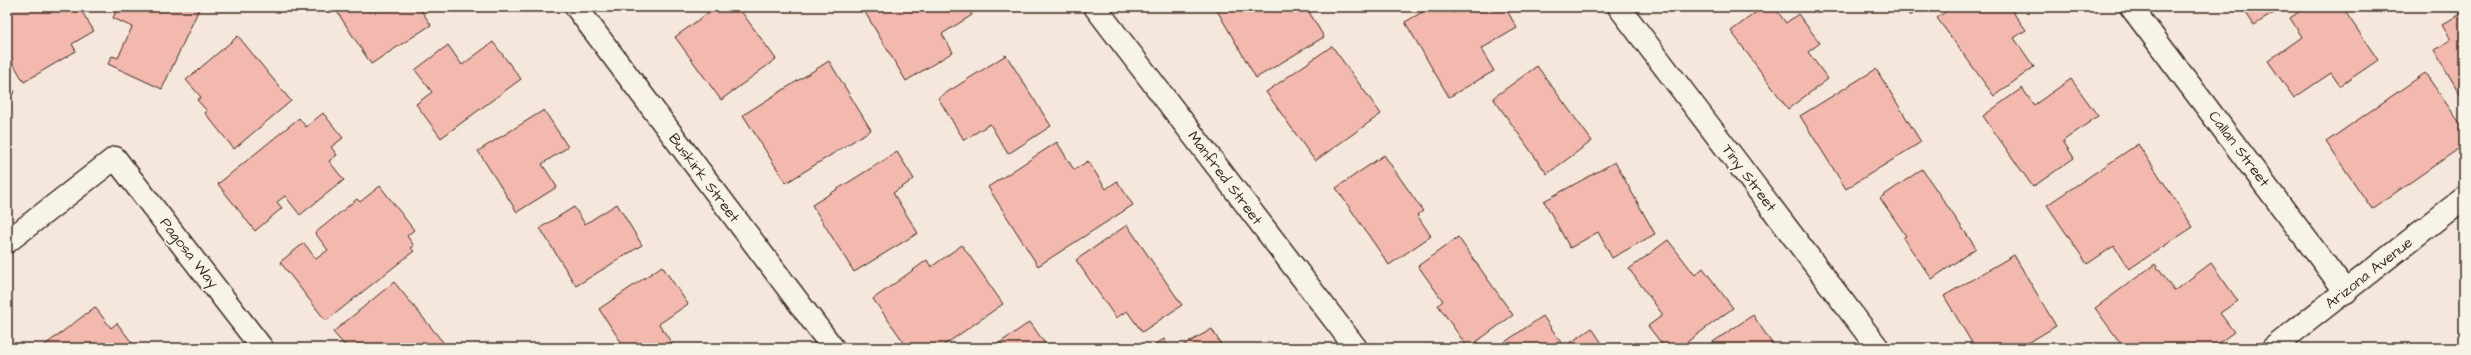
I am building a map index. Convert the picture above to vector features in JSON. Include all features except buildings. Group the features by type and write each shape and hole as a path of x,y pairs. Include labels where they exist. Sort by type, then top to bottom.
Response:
{"street":[{"name":"Buskirk Street","path":"576,7 833,348"},
{"name":"Manfred Street","path":"1095,7 1356,348"},
{"name":"Tiny Street","path":"1619,7 1878,348"},
{"name":"Callan Street","path":"2131,7 2346,292"},
{"name":"Pagosa Way","path":"7,242 115,158 262,348"},
{"name":"Arizona Avenue","path":"2273,348 2464,198"}]}
